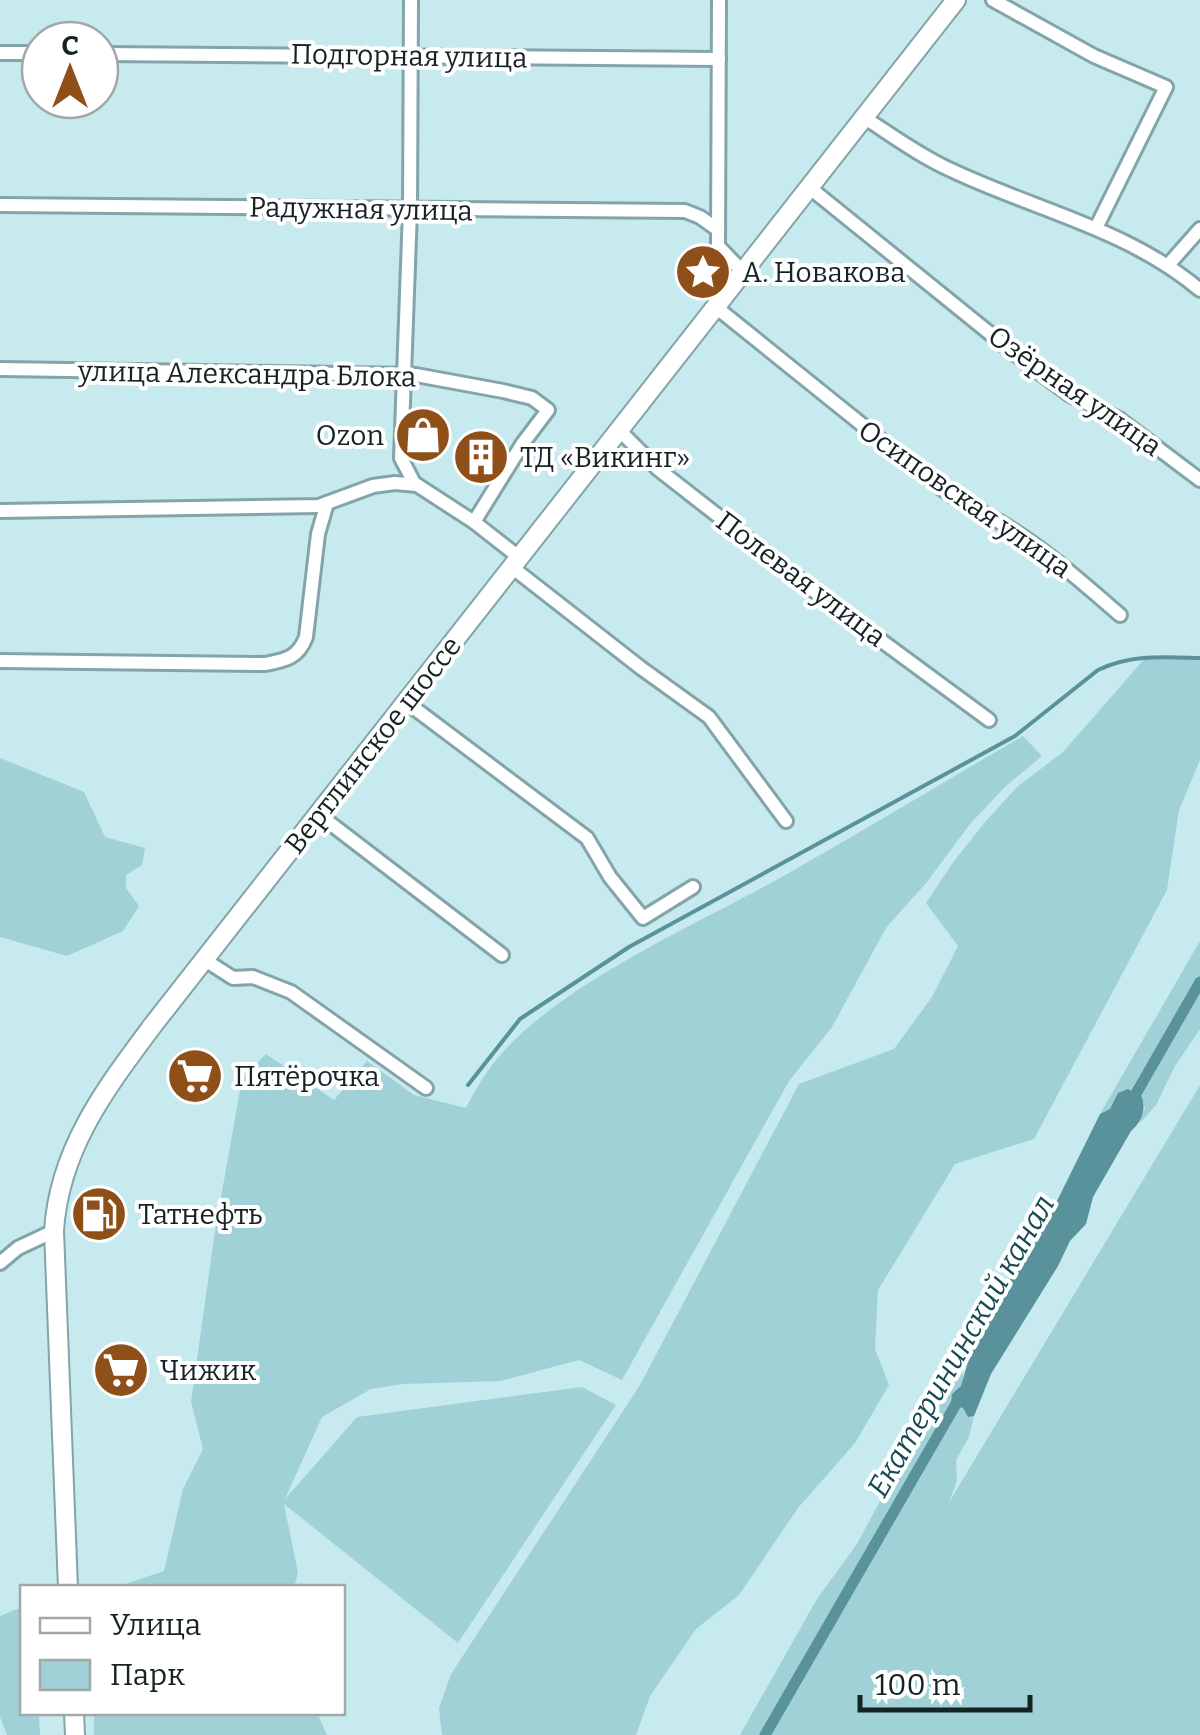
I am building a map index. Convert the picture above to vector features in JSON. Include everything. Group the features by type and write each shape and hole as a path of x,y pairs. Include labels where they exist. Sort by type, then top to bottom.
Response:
{"main road":[{"name":"Вертлинское шоссе","path":"68,1585 54,1231 61,1180 84,1126 116,1074 204,960 956,0"}],"street":[{"path":"411,0 410,210 401,458 404,469 417,486 474,522 641,668 710,716 786,822"},
{"path":"719,0 716,229 718,246 744,273"},
{"path":"993,0 1094,56 1166,87 1096,228"},
{"name":"Подгорная улица","path":"120,54 718,59"},
{"path":"865,118 953,171 1096,228 1169,264 1200,290"},
{"name":"Озёрная улица","path":"810,188 1024,361 1070,395 1119,420 1200,480"},
{"name":"Радужная улица","path":"0,205 685,211 716,229"},
{"path":"1169,264 1200,229"},
{"name":"Осиповская улица","path":"717,308 936,485 966,506 1003,524 1074,575 1120,615"},
{"name":"улица Александра Блока","path":"0,369 405,374 532,398 548,410 474,522"},
{"name":"Полевая улица","path":"620,430 658,469 989,720"},
{"path":"0,511 298,507 327,503 374,486 417,486"},
{"path":"0,661 266,664 291,658 302,648 306,637 318,534 327,503"},
{"path":"406,702 587,838 610,877 643,918 693,886"},
{"path":"318,814 502,955"},
{"path":"204,960 234,978 254,977 278,984 426,1088"},
{"path":"0,1262 18,1248 54,1231"}],"green space":[{"path":"1146,657 1200,658 1200,760 1179,810 1167,890 1034,1139 955,1164 878,1290 875,1349 889,1385 855,1443 798,1508 739,1595 696,1629 650,1696 636,1735 442,1735 439,1708 451,1674 640,1385 799,1084 894,1049 932,997 958,946 926,903 986,821 1017,787 1063,752"},
{"path":"1023,736 1042,756 970,824 886,928 832,1027 789,1081 622,1380 579,1360 501,1381 371,1389 322,1417 285,1499 357,1417 582,1387 616,1405 458,1643 284,1504 298,1573 295,1585 123,1585 164,1571 183,1489 203,1449 191,1402 242,1079 266,1054 334,1100 367,1061 414,1095 466,1108 485,1075 542,1016 620,964 780,878"},
{"path":"0,758 84,792 105,837 145,848 142,865 126,875 126,888 139,906 123,931 67,956 0,937"},
{"path":"1200,941 1200,1029 1175,1066 1156,1105 1139,1124 1145,1108 1142,1098 1128,1089 1100,1114"},
{"path":"1200,1085 1200,1735 740,1735 817,1599 857,1544 946,1385 963,1373 963,1408 968,1417 974,1416 969,1437 956,1460 957,1481 948,1504"},
{"path":"20,1608 20,1715 39,1715 40,1735 7,1735 0,1717 0,1616"},
{"path":"94,1715 318,1715 327,1735 94,1735"}],"shaded area":[{"path":"1128,1089 1142,1097 1140,1120 1093,1197 1086,1224 1070,1241 991,1374 974,1416 968,1417 963,1408 951,1405 952,1394 961,1386 975,1338 1058,1199 1100,1114 1110,1109 1118,1093"}],"waterway":[{"path":"468,1085 520,1019 629,947 1015,736 1098,670 1135,659 1200,658"},
{"name":"Екатерининский канал","path":"1130,1104 1200,982"},
{"name":"Екатерининский канал","path":"765,1735 960,1397"}],"place":[{"name":"А. Новакова","path":"703,272"},
{"name":"Ozon","path":"423,435"},
{"name":"ТД «Викинг»","path":"481,457"},
{"name":"Пятёрочка","path":"195,1076"},
{"name":"Татнефть","path":"99,1214"},
{"name":"Чижик","path":"121,1370"}]}
